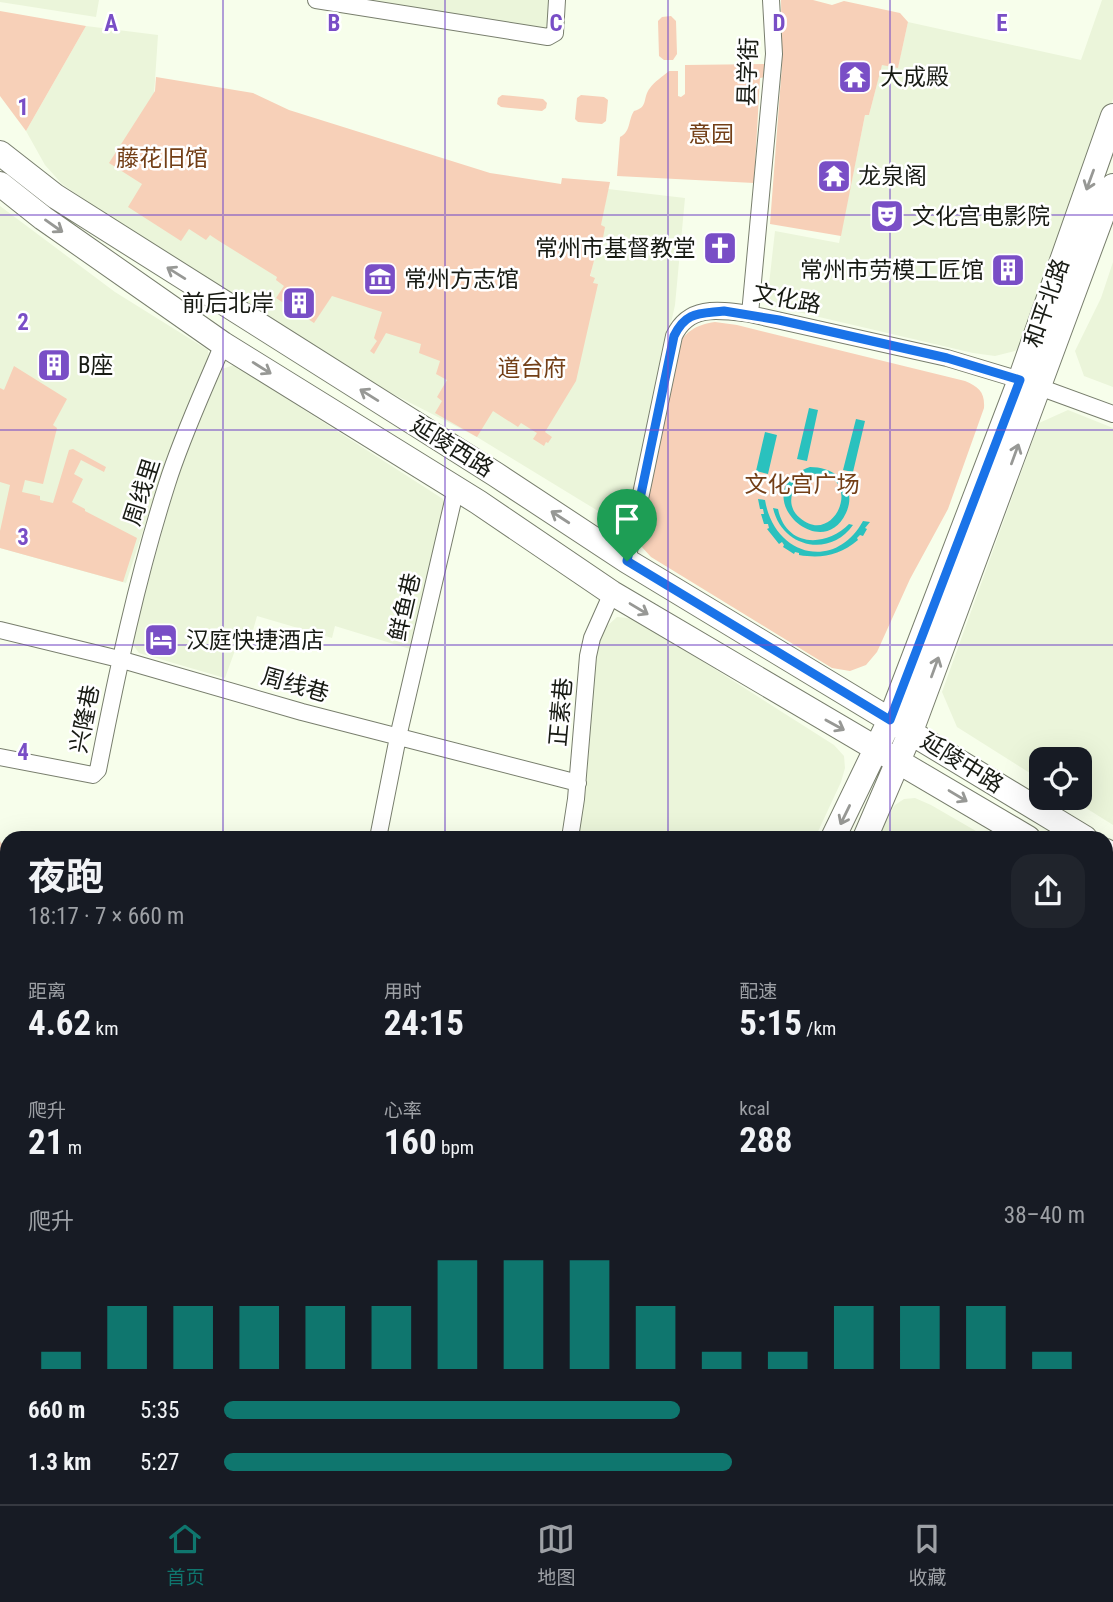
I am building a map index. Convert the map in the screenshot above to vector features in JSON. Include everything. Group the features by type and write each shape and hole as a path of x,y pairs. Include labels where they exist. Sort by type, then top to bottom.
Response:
{"main road":[{"name":"和平北路","path":"1030,383 1113,116"},
{"name":"延陵西路","path":"0,153 55,196 495,474 627,561 901,725"},
{"name":"延陵西路","path":"0,184 43,218 223,344 456,488 612,593 1016,831"},
{"name":"和平北路","path":"868,831 900,762 901,725 1030,383 1113,186"},
{"name":"和平北路","path":"836,831 877,748 901,725"},
{"name":"延陵中路","path":"901,725 1074,831"}],"street":[{"path":"316,0 548,37 555,33 557,0"},
{"name":"县学街","path":"750,314 775,54 771,0"},
{"name":"文化路","path":"627,561 674,336 680,324 690,315 724,311 750,314 947,358 1030,383 1113,414"},
{"name":"周线里","path":"119,659 137,584 167,481 223,344"},
{"name":"鲜鱼巷","path":"379,831 398,737 456,488"},
{"name":"正素巷","path":"571,831 592,638 612,593"},
{"name":"周线巷","path":"0,630 119,659 302,712 578,783"},
{"name":"兴隆巷","path":"0,757 93,775 98,770 119,659"}],"shaded area":[{"path":"0,0 99,0 96,17"},
{"path":"316,0 557,0 555,33"},
{"path":"1102,0 1113,0 1113,99 1027,337 1015,351 995,356 973,353 772,306 768,293 775,231 839,243 865,115 869,115 882,64 898,67 908,22 1081,60"},
{"path":"86,26 158,35 148,186 208,233 589,283 608,189 685,198 675,305 632,498 627,509 611,516 603,514 477,437 360,377 131,232 62,184 45,165 26,131"},
{"path":"0,206 115,292 208,350 209,359 162,472 126,583 0,548"},
{"path":"1113,262 1113,387 1084,376 1075,351 1101,298"},
{"path":"234,365 443,499 446,510 410,649 335,626 332,638 257,616 252,634 242,631 225,678 139,653 131,642 180,468 222,369"},
{"path":"1068,410 1113,428 1113,825 1089,810 1092,810 1092,747 1029,747 1029,772 957,727 942,692 1039,423"},
{"path":"617,617 636,619 834,745 844,756 845,768 818,831 578,831 586,790 595,657 605,628"},
{"path":"915,798 931,805 976,831 880,831 895,805 904,799"}],"green space":[{"path":"781,0 813,0 832,5 844,1 900,13 908,22 898,68 882,65 869,115 865,115 841,236 770,224 782,65"},
{"path":"0,11 86,26 26,131 0,96"},
{"path":"671,16 676,21 677,54 673,60 664,60 659,56 658,21 662,17"},
{"name":"意园","path":"765,64 765,77 760,78 754,183 617,176 620,137 628,129 634,111 644,105 650,88 669,71 678,71 678,96 681,97 685,94 685,65"},
{"path":"156,77 253,93 289,110 490,173 561,184 562,178 610,182 601,225 605,227 600,254 596,253 590,276 595,278 593,283 598,284 576,381 545,432 552,437 548,443 544,446 533,439 537,433 521,423 518,427 493,411 477,437 435,413 442,401 437,397 447,380 436,374 440,361 419,353 421,344 386,333 374,354 370,351 377,341 374,338 382,312 332,296 314,323 276,298 284,286 276,280 277,277 210,235 206,240 189,229 181,241 128,207 142,184 109,163 155,91"},
{"path":"502,95 543,99 547,103 546,108 542,111 501,107 497,104"},
{"path":"581,95 604,97 608,100 606,121 602,124 578,122 575,119 577,98"},
{"name":"文化宫广场","path":"715,322 737,325 965,381 982,394 984,408 948,509 910,579 877,652 866,665 850,671 832,668 651,557 641,546 638,534 676,347 692,330"},
{"path":"14,366 67,399 53,425 57,428 43,484 25,480 22,492 40,496 40,500 53,503 69,450 73,449 106,467 104,472 81,460 74,474 83,479 72,502 137,538 123,582 0,548 0,531 10,485 0,482 0,388 4,390"}],"water":[{"path":"809,408 818,410 807,461 797,459"},
{"path":"856,419 865,421 853,472 843,470"},
{"path":"765,432 777,435 768,474 756,471"},
{"path":"810,467 828,471 842,480 847,487 849,504 835,528 820,532 806,529 794,519 785,506 784,492 791,478","holes":["810,474 827,476 838,484 840,506 834,517 825,524 813,525 795,512 792,494 799,482"]},
{"path":"758,499 765,500 771,519 780,534 793,545 807,551 822,552 837,547 851,537 863,521 870,522 863,536 860,535 858,540 830,555 794,554 783,547 782,542 779,544 767,529 768,524 764,524 761,514 764,514 763,509 760,509"},
{"path":"773,508 778,509 782,522 789,531 808,540 829,537 849,524 853,525 832,542 808,544 796,540 786,532 778,522"}],"place":[{"name":"大成殿","path":"855,77"},
{"name":"龙泉阁","path":"834,176"},
{"name":"文化宫电影院","path":"887,216"},
{"name":"常州市基督教堂","path":"720,248"},
{"name":"常州市劳模工匠馆","path":"1008,270"},
{"name":"常州方志馆","path":"380,279"},
{"name":"前后北岸","path":"299,303"},
{"name":"B座","path":"54,365"},
{"name":"汉庭快捷酒店","path":"161,640"}],"route":[{"path":"724,311 750,314 947,358 1020,380 890,720 627,561 674,336 680,324 690,315 724,311"}],"park label":[{"name":"藤花旧馆","path":"162,158"},
{"name":"道台府","path":"532,368"}]}
